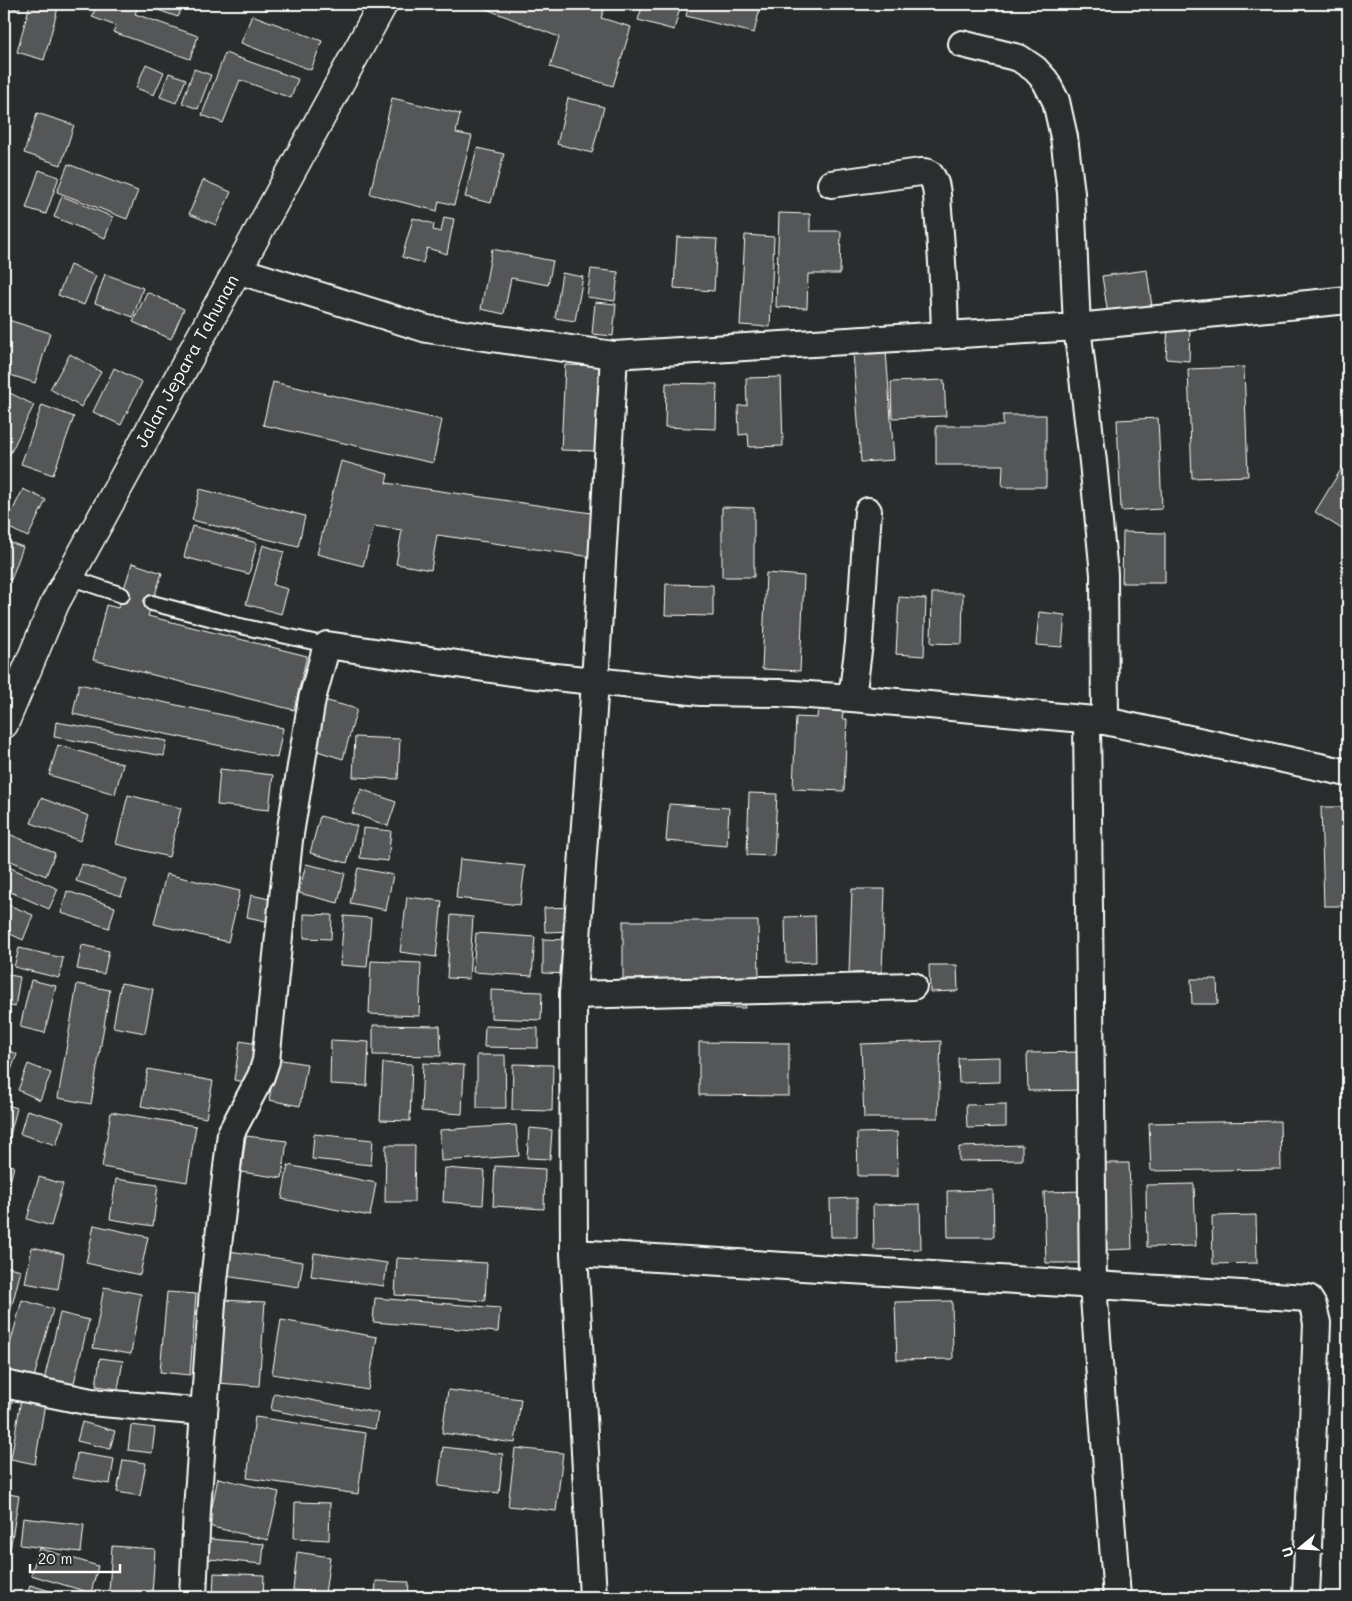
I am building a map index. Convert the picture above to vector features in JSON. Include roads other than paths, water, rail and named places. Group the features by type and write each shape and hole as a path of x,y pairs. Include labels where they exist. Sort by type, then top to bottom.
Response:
{"highway":[{"name":"Jalan Jepara Tahunan","path":"4,724 55,603 383,4"}],"street":[{"path":"962,44 1019,58 1035,69 1044,80 1056,101 1064,137 1071,193 1077,327 1104,574 1096,720 1093,1285 1117,1597"},
{"path":"831,184 921,172 928,172 931,175 934,181 937,200 943,254 945,335"},
{"path":"237,270 427,330 614,355 1077,327 1348,300"},
{"path":"593,1597 574,1253 573,995 595,682 614,355"},
{"path":"852,698 859,643 868,511"},
{"path":"193,1597 213,1289 231,1134 261,1076 266,1061 289,840 312,699 327,645 526,674 595,682 701,692 779,693 852,698 1096,720 1348,773"},
{"path":"573,995 914,986"},
{"path":"574,1253 1308,1298 1313,1306 1317,1323 1306,1597"},
{"path":"4,1384 91,1402 204,1412"}],"lane":[{"path":"69,577 122,595"},
{"path":"152,603 236,625 327,645"}]}
